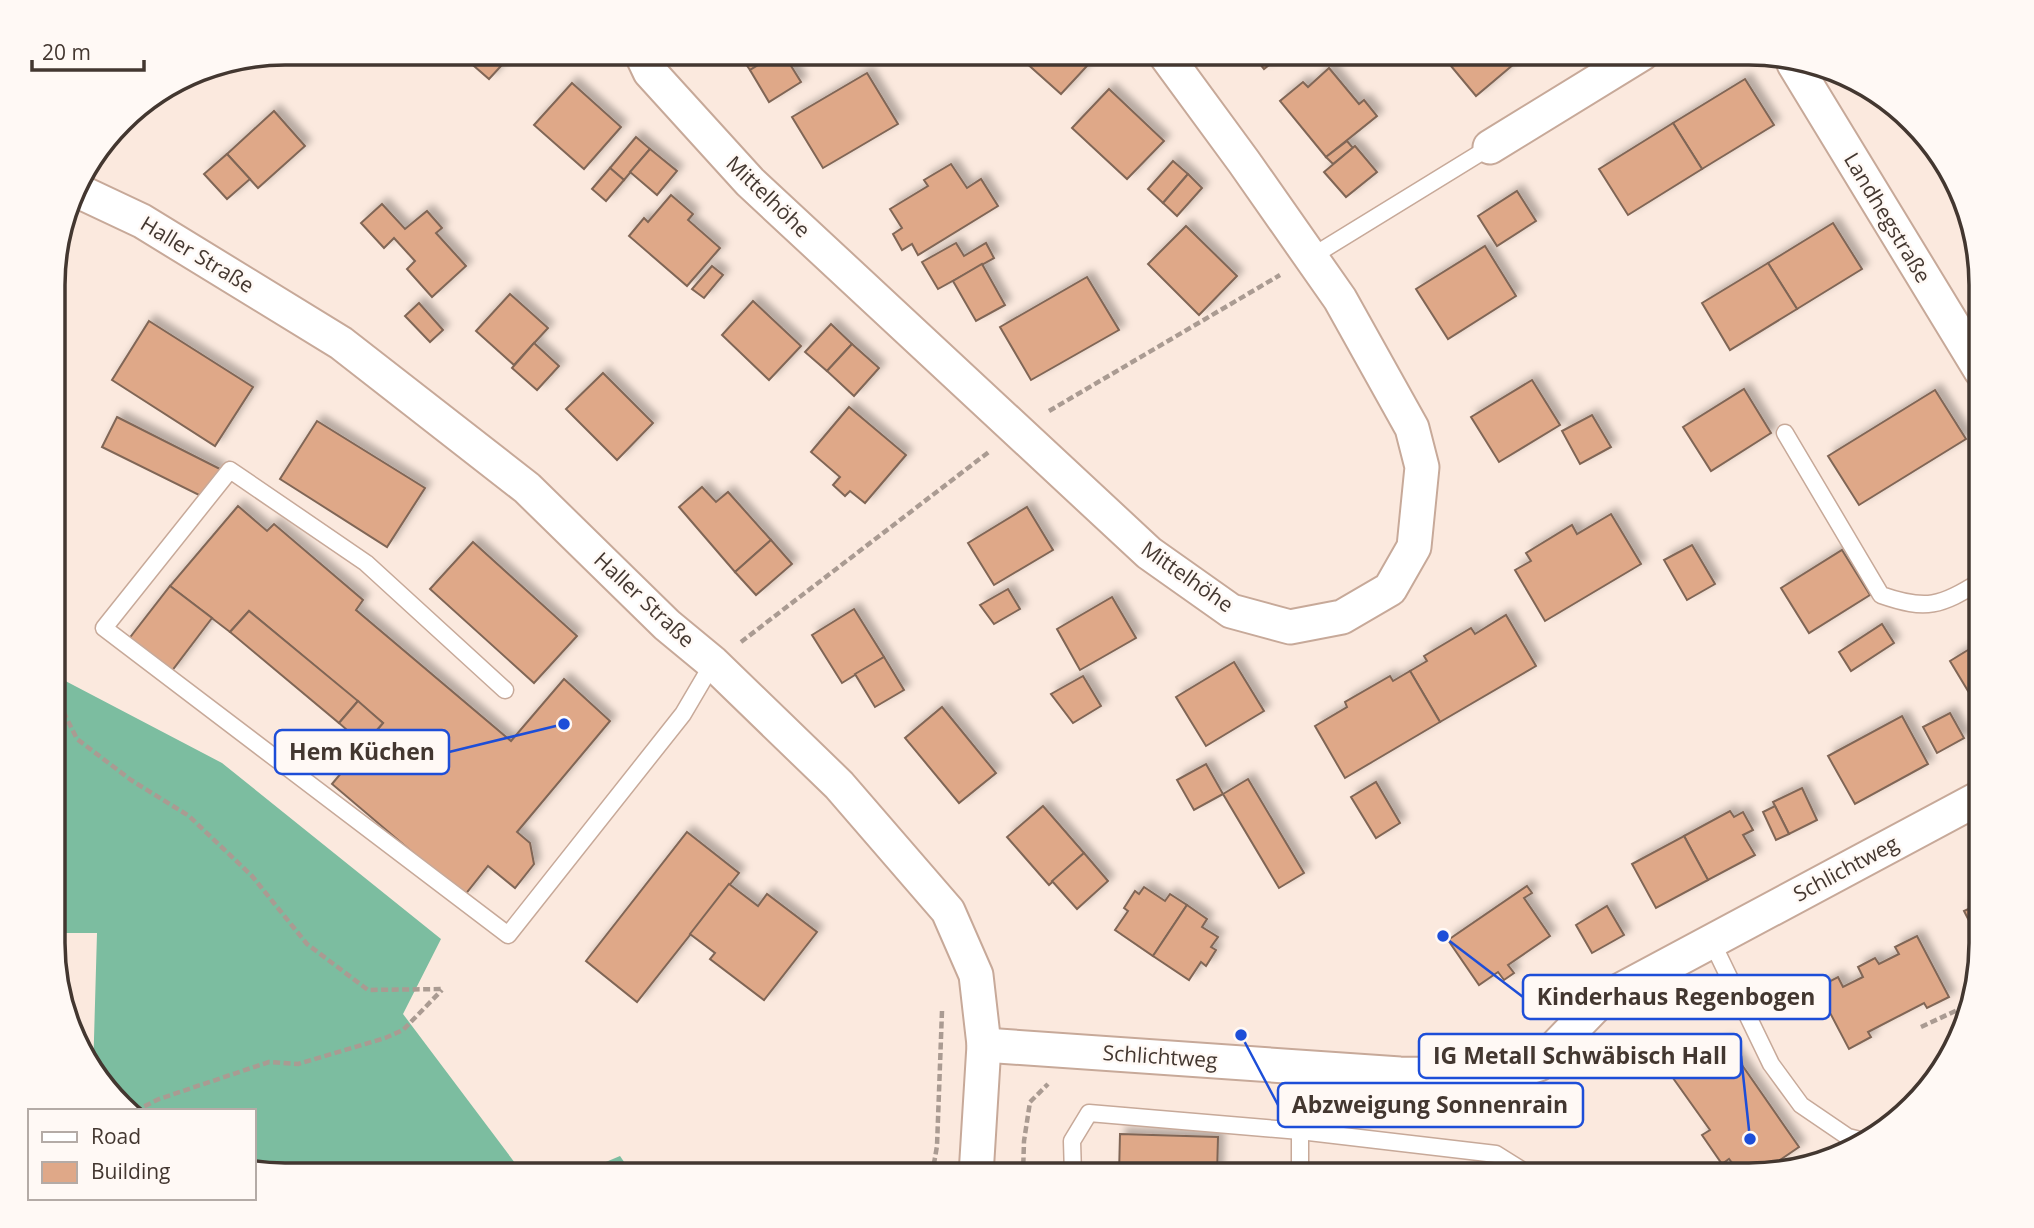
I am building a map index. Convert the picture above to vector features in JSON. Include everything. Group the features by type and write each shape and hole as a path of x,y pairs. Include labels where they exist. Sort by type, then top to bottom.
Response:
{"street":[{"name":"Mittelhöhe","path":"647,65 650,72 750,182 1149,553 1231,611 1290,627 1342,617 1390,589 1414,547 1422,467 1412,428 1340,299 1173,65"},
{"path":"1490,147 1622,65"},
{"name":"Landhegstraße","path":"1798,71 1969,351"},
{"name":"Haller Straße","path":"85,193 142,221 341,343 527,488 667,625 713,663 839,785 948,912 976,975 984,1045 977,1163"},
{"name":"Schlichtweg","path":"984,1045 1400,1074 1504,1075 1539,1064 1600,1001 1969,803"}],"lane":[{"path":"1311,257 1490,147"},
{"path":"1785,433 1881,596 1928,605 1952,599 1969,588"},
{"path":"505,690 366,563 230,470 104,628 509,935 684,714 713,663"},
{"path":"1711,940 1770,1064 1801,1105 1852,1138"},
{"path":"1073,1163 1072,1141 1089,1113 1300,1130 1496,1154 1510,1163"},
{"path":"1300,1130 1300,1163"}],"path":[{"path":"65,715 77,739 131,780 189,816 252,876 307,944 368,990 443,989 403,1030 385,1038 298,1064 269,1062 159,1099 140,1108"},
{"path":"934,1163 942,1003"},
{"path":"1921,1027 1959,1009"},
{"path":"1023,1163 1030,1102 1051,1081"}],"green space":[{"path":"65,681 222,763 441,939 403,1014 515,1163 256,1161 256,1109 141,1109 119,1088 94,1052 97,933 65,933"},
{"path":"620,1156 625,1163 603,1163"}],"building":[{"path":"473,65 502,65 489,79"},
{"path":"758,65 790,65 801,82 769,102 750,70"},
{"path":"1028,65 1088,65 1061,94"},
{"path":"1450,65 1513,65 1476,96"},
{"path":"1329,68 1359,104 1364,100 1377,116 1326,157 1280,101 1303,82 1308,87"},
{"path":"867,73 898,124 823,168 792,117"},
{"path":"1745,79 1774,125 1702,169 1673,123"},
{"path":"572,83 621,127 584,169 534,125"},
{"path":"1109,89 1164,141 1127,179 1072,128"},
{"path":"274,111 305,146 258,188 227,154"},
{"path":"1673,123 1702,169 1628,215 1599,169"},
{"path":"636,137 650,149 624,180 610,168"},
{"path":"1347,141 1353,148 1333,164 1326,157"},
{"path":"1355,146 1377,172 1346,197 1324,172"},
{"path":"650,149 677,171 657,195 630,172"},
{"path":"227,154 250,179 227,199 204,174"},
{"path":"1173,161 1188,174 1163,203 1148,189"},
{"path":"951,164 967,188 981,179 998,206 918,255 912,244 902,250 893,234 902,228 890,209 928,186 924,180"},
{"path":"610,168 624,180 606,201 592,189"},
{"path":"1188,174 1202,188 1177,216 1163,203"},
{"path":"1517,191 1536,221 1497,246 1478,216"},
{"path":"671,195 693,214 688,220 720,248 687,286 629,236 644,218 648,222"},
{"path":"382,204 405,229 427,211 442,228 436,233 466,266 432,297 407,269 415,261 394,238 384,248 361,223"},
{"path":"1833,223 1862,269 1797,309 1768,263"},
{"path":"1186,226 1237,276 1199,315 1148,264"},
{"path":"956,243 964,256 986,243 994,258 938,289 922,262"},
{"path":"1485,246 1516,296 1448,339 1416,289"},
{"path":"1768,263 1797,309 1730,350 1702,303"},
{"path":"982,264 1005,305 976,321 953,281"},
{"path":"712,266 723,275 704,298 692,289"},
{"path":"1087,277 1119,330 1031,380 1000,327"},
{"path":"510,294 548,328 514,365 476,331"},
{"path":"753,301 801,346 769,380 722,335"},
{"path":"419,303 443,330 430,342 405,316"},
{"path":"149,321 253,387 215,446 112,380"},
{"path":"831,324 852,344 827,371 805,352"},
{"path":"534,343 559,366 537,390 512,368"},
{"path":"852,344 879,368 854,396 827,371"},
{"path":"603,373 653,423 617,460 566,409"},
{"path":"1532,380 1560,425 1499,462 1471,417"},
{"path":"1744,389 1771,433 1711,471 1683,427"},
{"path":"1935,390 1966,439 1859,505 1828,456"},
{"path":"849,407 906,455 865,503 850,491 845,496 833,485 840,477 811,452"},
{"path":"1592,415 1611,447 1580,464 1562,431"},
{"path":"117,417 220,469 205,498 102,447"},
{"path":"317,421 425,488 387,547 280,479"},
{"path":"702,487 716,502 728,492 771,540 735,572 679,507"},
{"path":"238,506 267,531 274,524 363,600 356,610 511,741 564,679 610,721 517,832 530,843 534,864 515,888 488,866 464,896 332,784 383,723 249,611 230,632 170,586"},
{"path":"1027,507 1053,550 994,585 968,543"},
{"path":"1611,514 1641,564 1545,621 1515,570 1531,561 1526,553 1572,525 1577,534"},
{"path":"771,540 792,564 756,595 735,572"},
{"path":"473,542 577,636 534,683 430,589"},
{"path":"1692,545 1715,584 1687,600 1664,560"},
{"path":"1842,550 1870,595 1809,633 1781,588"},
{"path":"170,586 212,618 171,672 128,640"},
{"path":"1008,589 1020,609 994,624 980,605"},
{"path":"1112,597 1136,638 1080,670 1057,629"},
{"path":"854,609 884,657 842,683 812,635"},
{"path":"249,611 358,701 339,723 230,632"},
{"path":"1506,615 1536,666 1440,722 1410,671 1427,661 1424,656 1471,628 1475,634"},
{"path":"1882,624 1894,643 1851,671 1839,652"},
{"path":"1969,649 1969,693 1950,661"},
{"path":"884,657 904,690 875,707 855,674"},
{"path":"1234,662 1264,711 1206,746 1176,697"},
{"path":"1410,671 1440,722 1345,778 1315,726 1347,707 1345,702 1390,676 1393,681"},
{"path":"1083,676 1101,706 1073,723 1051,694"},
{"path":"358,701 383,723 364,745 339,723"},
{"path":"942,707 996,773 959,803 905,738"},
{"path":"1950,713 1964,738 1937,753 1923,727"},
{"path":"1902,716 1928,764 1855,804 1828,756"},
{"path":"1206,764 1223,794 1194,810 1177,780"},
{"path":"1248,779 1304,873 1279,888 1223,794"},
{"path":"1376,782 1400,823 1376,838 1351,797"},
{"path":"1802,788 1817,820 1789,834 1773,802"},
{"path":"1043,806 1084,853 1049,885 1007,837"},
{"path":"1775,806 1789,834 1776,840 1763,812"},
{"path":"1730,811 1734,817 1743,812 1753,830 1743,835 1755,855 1708,880 1684,836"},
{"path":"687,832 739,873 637,1002 586,961"},
{"path":"1684,836 1708,880 1656,908 1632,864"},
{"path":"1084,853 1108,881 1077,909 1052,881"},
{"path":"729,884 758,906 767,894 817,932 764,1000 710,959 715,953 690,934"},
{"path":"1527,886 1532,893 1524,898 1550,936 1508,965 1514,973 1504,980 1498,972 1479,985 1448,940"},
{"path":"1144,887 1165,901 1170,894 1187,905 1153,956 1115,930 1128,911 1124,908 1135,891 1139,894"},
{"path":"1187,905 1207,919 1202,927 1218,937 1211,947 1216,950 1206,966 1201,962 1189,980 1153,956"},
{"path":"1607,906 1624,935 1592,953 1576,925"},
{"path":"1917,936 1949,997 1927,1008 1924,1003 1868,1032 1871,1037 1849,1049 1817,988 1838,977 1843,987 1863,977 1858,967 1875,958 1879,964 1899,954 1895,947"},
{"path":"1726,1042 1799,1147 1779,1161 1732,1163 1729,1159 1721,1163 1702,1135 1710,1130 1673,1078"},
{"path":"1120,1134 1218,1137 1217,1163 1119,1163"}],"place":[{"name":"Hem Küchen","path":"564,724"},
{"name":"Kinderhaus Regenbogen","path":"1443,936"},
{"name":"Abzweigung Sonnenrain","path":"1241,1035"},
{"name":"IG Metall Schwäbisch Hall","path":"1750,1139"}]}
